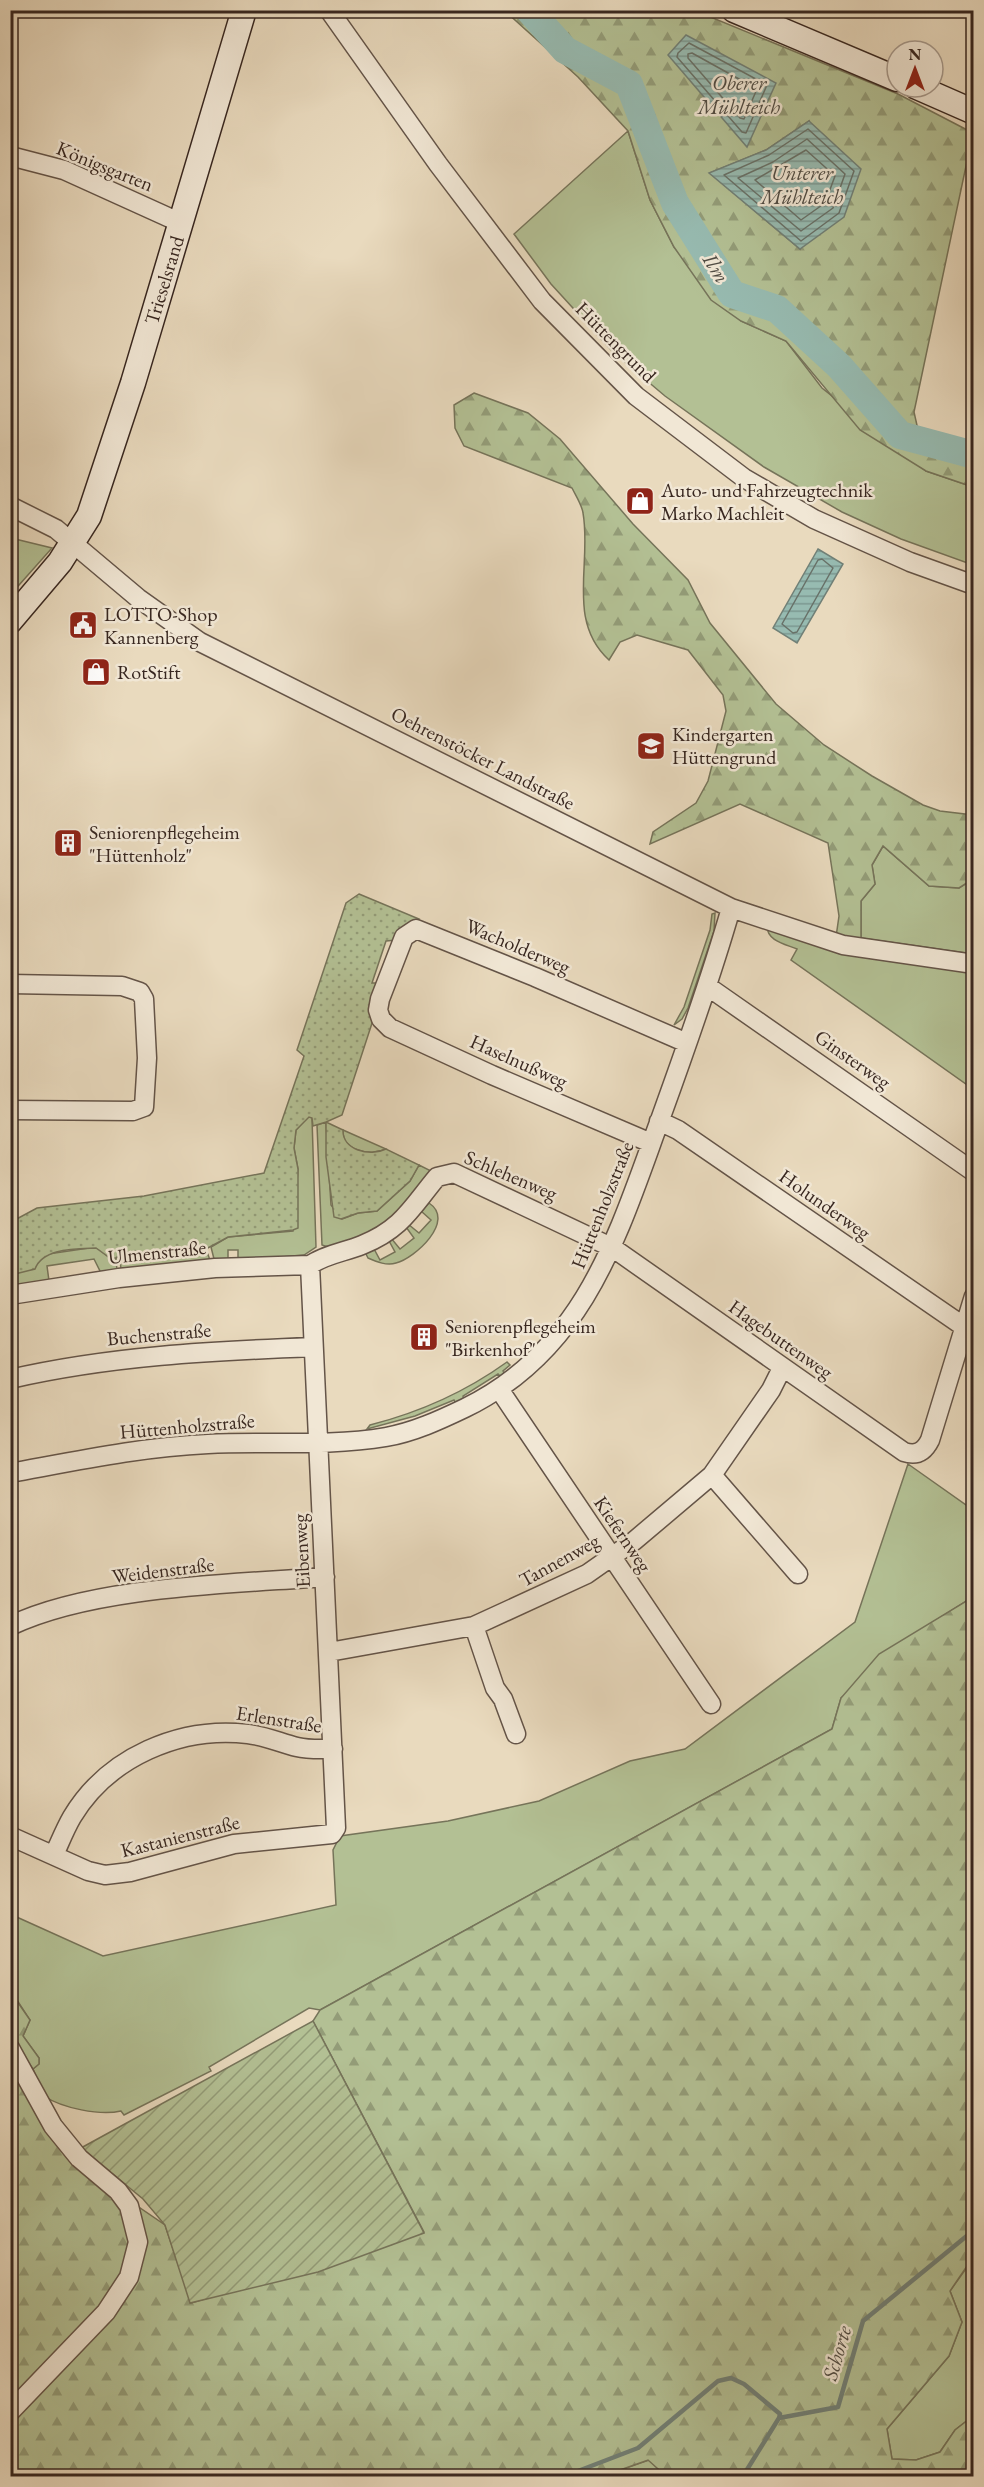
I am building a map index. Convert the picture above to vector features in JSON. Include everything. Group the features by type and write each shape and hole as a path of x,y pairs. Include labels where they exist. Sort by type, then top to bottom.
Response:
{"street":[{"name":"Trieselsrand","path":"10,621 73,544 89,516 114,442 244,10"},
{"name":"Hüttengrund","path":"329,10 438,164 542,301 636,396 744,478 814,519 899,557 974,585"},
{"path":"734,10 885,74"},
{"path":"944,99 974,112"},
{"name":"Königsgarten","path":"10,156 64,170 181,223"},
{"name":"Oehrenstöcker Landstraße","path":"10,506 56,529 138,598 200,642 731,908 843,945 974,963"},
{"name":"Hüttenholzstraße","path":"10,1473 163,1448 261,1442 355,1441 404,1433 441,1420 499,1389 524,1369 564,1329 595,1284 612,1248 659,1121 731,908"},
{"name":"Wacholderweg","path":"378,1010 404,937 416,930 535,976 687,1043"},
{"path":"10,984 122,987 140,992 144,999 147,1058 144,1107 133,1111 10,1110"},
{"name":"Ginsterweg","path":"706,986 974,1172"},
{"name":"Haselnußweg","path":"378,1010 381,1019 390,1028 492,1075 651,1143"},
{"name":"Holunderweg","path":"659,1121 678,1130 963,1326"},
{"name":"Schlehenweg","path":"310,1265 320,1258 361,1246 387,1233 420,1203 437,1177 449,1172 567,1224 612,1248"},
{"name":"Hagebuttenweg","path":"612,1248 904,1452 917,1453 927,1447 963,1326"},
{"name":"Ulmenstraße","path":"10,1295 119,1278 194,1270 310,1265"},
{"name":"Eibenweg","path":"310,1265 336,1822 332,1834"},
{"path":"963,1326 974,1296"},
{"name":"Buchenstraße","path":"10,1378 62,1367 123,1359 313,1347"},
{"name":"Tannenweg","path":"329,1652 474,1626 547,1594 611,1558 712,1474 771,1390 782,1368"},
{"name":"Kiefernweg","path":"499,1389 711,1704"},
{"path":"712,1474 798,1574"},
{"name":"Weidenstraße","path":"10,1626 35,1616 116,1597 195,1587 325,1577"},
{"path":"474,1626 495,1688 503,1699 516,1734"},
{"name":"Erlenstraße","path":"54,1855 72,1817 90,1794 112,1771 159,1745 199,1733 224,1732 250,1734 309,1749 333,1749"},
{"name":"Kastanienstraße","path":"10,1836 88,1871 117,1875 234,1844 332,1834"},
{"path":"10,2048 53,2126 79,2158 118,2191 129,2206 138,2242 129,2277 106,2312 10,2412"}],"green space":[{"path":"505,11 696,11 885,89 885,99 908,99 973,133 914,412 918,430 973,444 973,487 926,471 860,430 786,341 741,321 711,300 674,247 650,200 628,131 578,77","holes":["809,121 800,249 710,173 766,150"]},
{"path":"628,131 650,200 674,247 741,321 786,341 822,388 926,471 973,487 973,565 901,539 842,512 764,467 665,396 614,353 551,284 514,234"},
{"path":"474,393 528,413 560,439 633,524 688,580 710,623 776,704 824,745 923,805 940,811 973,815 973,879 959,888 929,886 883,846 872,865 875,884 861,901 861,938 836,937 839,916 828,843 740,804 650,844 653,832 696,803 708,781 726,711 723,695 688,650 637,635 620,642 609,660 596,645 588,628 584,610 585,532 579,500 572,488 464,446 455,428 454,405"},
{"path":"10,538 52,548 11,594"},
{"path":"883,846 929,886 959,888 973,879 973,954 861,938 861,901 875,884 872,865"},
{"path":"359,894 419,919 397,940 386,941 372,983 381,983 376,1011 342,1115 313,1126 312,1118 309,1117 296,1130 294,1148 298,1169 298,1228 228,1237 206,1249 151,1254 128,1252 116,1258 110,1258 96,1248 61,1251 45,1257 35,1269 11,1275 11,1222 37,1208 144,1196 264,1173 304,1056 297,1050 346,903"},
{"path":"715,913 714,931 688,1008 682,1019 674,1025 684,1007 710,930 712,914"},
{"path":"767,926 973,971 973,1089 791,960 797,949 773,939"},
{"path":"309,1116 312,1118 316,1247 304,1255 238,1261 238,1250 228,1250 228,1262 215,1263 211,1247 228,1237 293,1231 298,1169 294,1148 296,1130"},
{"path":"326,1122 331,1205 342,1219 358,1213 377,1211 410,1181 419,1165 431,1171 420,1190 385,1227 331,1248 322,1245 317,1125"},
{"path":"326,1122 343,1130 347,1143 358,1150 372,1152 386,1149 419,1165 410,1181 377,1211 358,1213 341,1219 334,1217 326,1157"},
{"path":"343,1130 386,1149 372,1152 358,1150 347,1143"},
{"path":"429,1203 436,1211 438,1219 430,1238 422,1247 404,1260 393,1264 368,1258 365,1252 373,1247 380,1260 395,1252 388,1239 391,1238 400,1249 414,1238 406,1227 408,1224 419,1233 431,1220 421,1211"},
{"path":"96,1247 110,1258 116,1258 117,1271 101,1273 94,1259 47,1266 49,1281 11,1288 10,1275 14,1275 48,1254"},
{"path":"206,1249 211,1263 121,1271 120,1256 128,1252 151,1254"},
{"path":"507,1362 510,1365 503,1371 505,1374 501,1377 498,1374 463,1396 464,1400 456,1404 454,1400 415,1416 367,1429 370,1425 442,1400 475,1383"},
{"path":"908,1464 973,1510 973,1594 965,1602 930,1624 841,1698 832,1729 320,2010 309,2008 209,2067 211,2071 124,2115 121,2111 81,2110 44,2096 33,2069 39,2064 39,2058 23,2036 30,2020 11,1991 10,1914 103,1956 336,1905 333,1850 340,1836 448,1821 539,1801 630,1761 685,1749 855,1622"},
{"path":"973,1594 973,2264 969,2263 950,2291 962,2322 949,2356 887,2429 892,2459 916,2460 940,2452 955,2430 973,2416 973,2476 666,2476 648,2460 603,2476 11,2476 10,2056 67,2158 165,2225 191,2303 424,2232 313,2021 320,2010 832,1729 841,1698 879,1654 965,1602"},
{"path":"10,1991 30,2020 23,2036 39,2058 39,2064 33,2069 11,2039"},
{"path":"313,2021 424,2233 318,2272 190,2303 165,2225 143,2199 81,2148"},
{"path":"970,2263 973,2264 973,2416 955,2430 940,2452 916,2460 892,2459 887,2429 949,2356 962,2322 950,2291"},
{"path":"649,2460 666,2476 603,2476"}],"water":[{"name":"Oberer Mühlteich","path":"686,35 776,83 747,147 668,55"},
{"name":"Unterer Mühlteich","path":"809,121 861,169 844,217 800,249 709,173 766,150"},
{"path":"818,549 843,564 797,643 773,628"}],"waterway":[{"name":"Ilm","path":"529,10 565,50 629,84 675,203 732,294 777,309 839,366 900,435 974,455"},
{"name":"Schorte","path":"743,2476 779,2418 838,2407 863,2321 974,2230"},
{"path":"565,2476 638,2448 718,2381 731,2378 744,2384 780,2414 779,2418"}],"place":[{"name":"Auto- und Fahrzeugtechnik Marko Machleit","path":"640,501"},
{"name":"LOTTO-Shop Kannenberg","path":"83,625"},
{"name":"RotStift","path":"96,672"},
{"name":"Kindergarten Hüttengrund","path":"651,746"},
{"name":"Seniorenpflegeheim \"Hüttenholz\"","path":"68,843"},
{"name":"Seniorenpflegeheim \"Birkenhof\"","path":"424,1337"}]}
